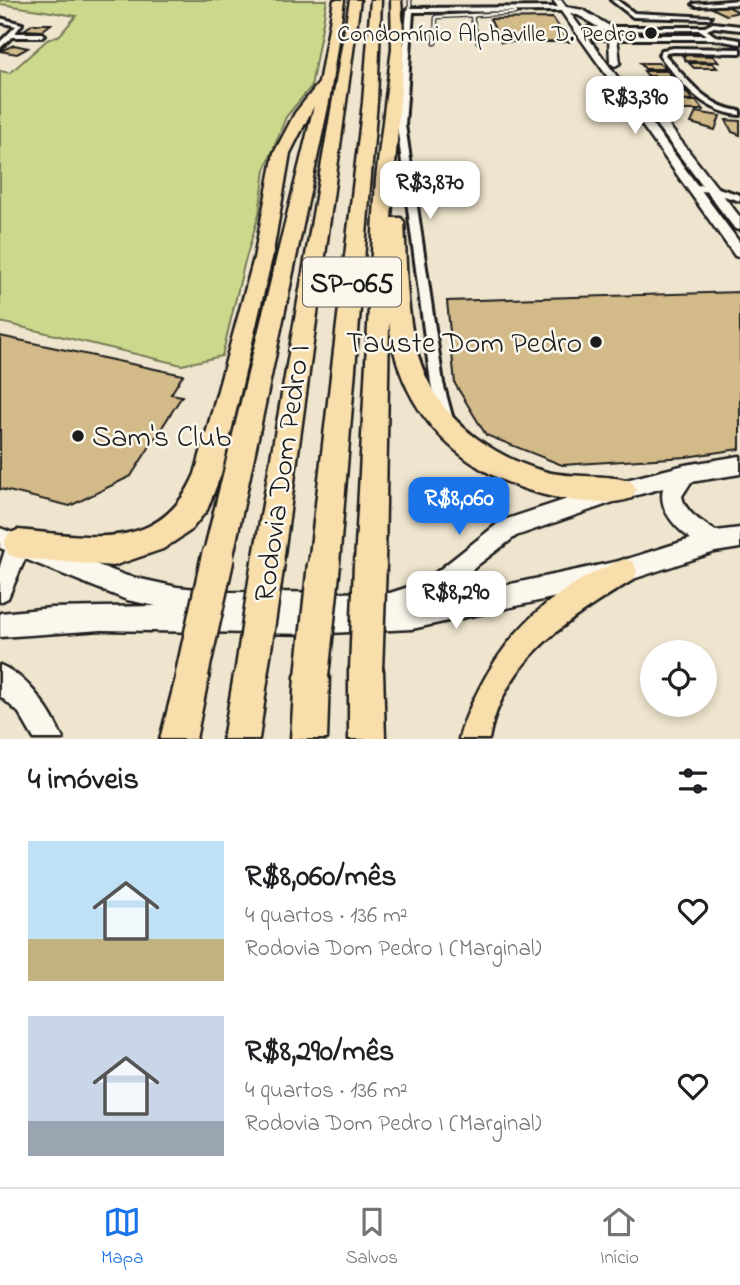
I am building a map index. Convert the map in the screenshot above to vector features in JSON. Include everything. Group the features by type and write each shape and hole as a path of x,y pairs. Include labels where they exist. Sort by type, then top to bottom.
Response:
{"highway":[{"name":"Rodovia Dom Pedro I","path":"178,739 324,85 339,0"},
{"path":"349,0 351,22"},
{"name":"Rodovia Dom Pedro I","path":"241,739 355,0"},
{"name":"Rodovia Dom Pedro I","path":"309,739 312,676 371,88 376,0"},
{"path":"371,88 389,0"},
{"name":"SP-065","path":"367,739 366,670 387,143 398,48 396,0"},
{"path":"9,541 113,552 153,539 180,522 197,501 208,474 263,258 276,174 282,153 302,113 324,85"},
{"path":"387,143 393,185 401,328 409,369 434,416 449,433 482,456 525,477 574,489 622,490"}],"main road":[{"path":"474,739 495,684 518,646 551,615 624,571"}],"street":[{"path":"614,0 633,15 708,17"},
{"path":"693,2 720,25"},
{"path":"693,2 740,2"},
{"path":"449,433 437,383 401,125 410,5 514,9 566,5 611,33"},
{"path":"566,5 592,33 740,226"},
{"path":"566,5 617,84 740,253"},
{"path":"0,20 20,24 0,46"},
{"path":"592,33 720,25 740,27"},
{"path":"704,28 705,33 713,37"},
{"path":"625,29 634,31 637,36 635,37"},
{"path":"665,29 673,37"},
{"path":"592,33 635,37 713,37 740,42"},
{"path":"611,33 615,63"},
{"path":"11,35 42,35"},
{"path":"740,51 674,50 664,51 662,55 708,104 729,113 740,113"},
{"path":"617,84 632,84"},
{"path":"693,188 712,189 740,198"},
{"path":"0,590 9,575 9,541 127,588 177,599 227,604 390,605 431,591 509,528 622,490 685,474 740,465"},
{"path":"685,474 674,488 673,502 682,518 700,534 715,542"},
{"path":"0,625 78,619 376,621 463,607 624,571 715,542 740,538"},
{"path":"0,677 28,704 48,739"}],"lane":[{"path":"435,43 436,17 515,13 514,9"},
{"path":"474,16 472,17 478,42"}],"green space":[{"path":"0,0 327,0 311,87 286,117 265,170 259,214 222,356 182,365 0,322 0,71 10,73 47,40 60,35 76,16 0,4"}],"building":[{"path":"727,6 739,12 726,15 710,7"},
{"path":"553,18 569,42 501,42 490,19"},
{"path":"33,24 51,24 42,31 24,30"},
{"path":"14,45 28,48 17,54 0,51"},
{"path":"682,55 713,56 719,62 686,61"},
{"path":"640,63 658,63 667,69 645,69"},
{"path":"689,63 712,63 717,68 694,68"},
{"path":"644,71 667,71 672,76 648,76"},
{"path":"647,77 675,78 680,84 652,84"},
{"path":"655,85 682,85 688,91 661,91"},
{"path":"668,92 687,93 693,100 673,99"},
{"path":"671,101 696,101 703,110 678,110"},
{"path":"696,112 720,116 715,130 691,123"},
{"path":"726,120 740,121 740,135 732,132"},
{"name":"Tauste Dom Pedro","path":"740,292 740,449 686,457 562,465 486,435 455,384 447,301"},
{"name":"Sam's Club","path":"0,336 183,375 171,394 182,396 131,476 70,506 0,489"}],"place":[{"name":"Condomínio Alphaville D. Pedro","path":"651,33"},
{"name":"Tauste Dom Pedro","path":"596,342"},
{"name":"Sam's Club","path":"78,436"}]}
